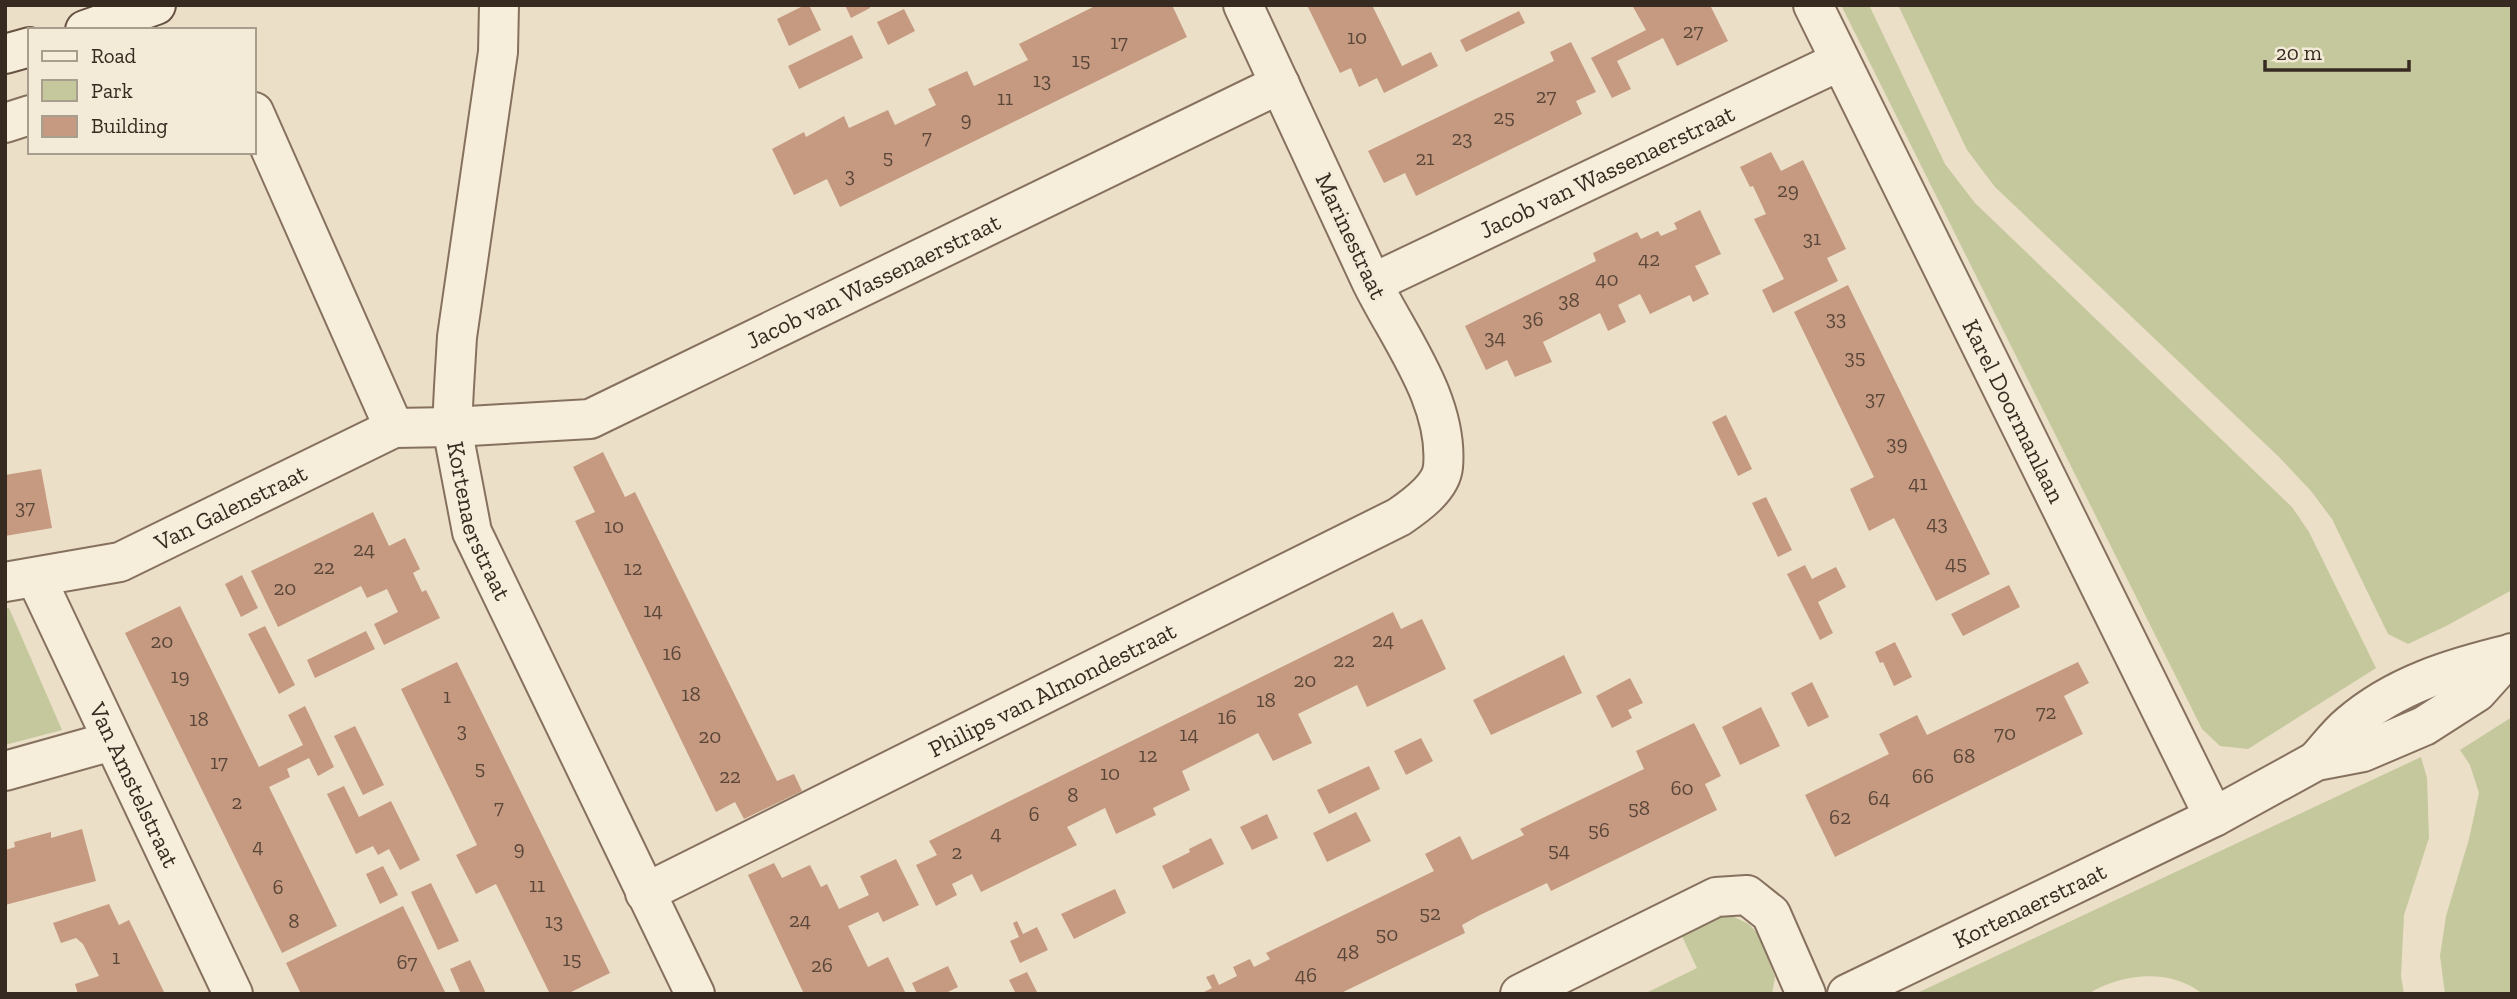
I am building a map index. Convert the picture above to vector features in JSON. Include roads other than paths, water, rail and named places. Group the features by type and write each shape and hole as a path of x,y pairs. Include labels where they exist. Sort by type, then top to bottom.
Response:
{"street":[{"path":"91,28 156,5"},
{"name":"Kortenaerstraat","path":"499,5 498,52 457,337 452,428 472,532 695,994"},
{"name":"Marinestraat","path":"1243,5 1373,283 1434,402 1443,437 1443,470"},
{"name":"Karel Doormanlaan","path":"1814,5 2214,817"},
{"path":"5,54 28,48"},
{"name":"Jacob van Wassenaerstraat","path":"1373,283 1840,61"},
{"name":"Jacob van Wassenaerstraat","path":"452,428 590,419 1280,84"},
{"path":"5,123 28,116"},
{"path":"256,117 394,428"},
{"name":"Van Galenstraat","path":"21,580 120,562 394,428 452,428"},
{"name":"Philips van Almondestraat","path":"645,893 1399,517 1427,497 1443,470"},
{"name":"Van Amstelstraat","path":"21,580 112,741 233,994"},
{"name":"Kortenaerstraat","path":"1847,994 2214,817 2316,761 2363,752 2424,726 2477,692 2511,654"},
{"path":"5,771 112,741"},
{"path":"1520,994 1716,897 1747,895 1771,914 1806,994"}]}
